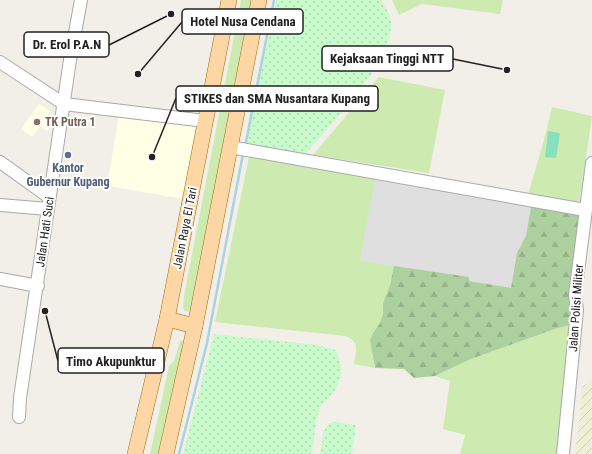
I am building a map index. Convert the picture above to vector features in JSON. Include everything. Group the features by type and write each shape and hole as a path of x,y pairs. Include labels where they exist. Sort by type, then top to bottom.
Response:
{"main road":[{"name":"Jalan Raya El Tari","path":"135,454 167,319 229,0"},
{"path":"166,454 195,326 239,149 259,0"},
{"path":"167,319 195,326"}],"street":[{"name":"Jalan Hati Suci","path":"19,418 20,398 81,0"},
{"path":"0,62 64,104 205,121"},
{"path":"239,149 585,210"},
{"path":"0,162 49,203"},
{"name":"Jalan Polisi Militer","path":"562,454 577,310 575,295 592,163"},
{"path":"0,205 49,203"},
{"path":"0,279 38,286"}],"shaded area":[{"name":"TK Putra 1","path":"39,104 50,111 45,119 52,125 47,131 40,126 32,137 21,129"},
{"path":"119,115 196,127 184,199 107,186"},
{"path":"370,174 539,206 523,291 354,260"},
{"path":"592,381 592,454 575,454 583,386"}],"green space":[{"path":"241,0 256,0 190,312 185,311 183,308 184,296"},
{"path":"276,0 381,0 391,19 389,37 383,54 372,72 359,91 306,154 246,144"},
{"path":"392,0 503,0 500,14 422,4 399,15"},
{"path":"379,77 445,90 429,173 313,155"},
{"path":"552,107 592,116 579,205 528,195"},
{"path":"548,131 560,133 556,158 545,157"},
{"path":"249,157 375,179 360,260 394,266 390,285 383,303 383,313 380,323 373,333 372,354 375,368 354,364 356,347 350,338 345,336 215,322"},
{"path":"531,207 582,216 575,324 558,328 471,359 435,376 414,378 404,369 375,368 370,341 373,333 380,323 383,313 383,303 390,285 394,266 469,277 469,281 511,288 517,253 526,236"},
{"path":"575,324 561,454 460,454 465,435 443,429 450,381 435,376 471,359 558,328"},
{"path":"214,334 318,345 335,350 340,362 340,379 335,390 322,405 318,413 312,454 183,454"},
{"path":"184,340 187,342 164,454 150,454 169,366 174,361 180,341"},
{"path":"335,422 356,425 352,454 320,454 324,430 328,424"}],"waterway":[{"path":"245,147 274,0"},
{"path":"179,454 207,343 243,154"}],"place":[{"name":"Dr. Erol P.A.N","path":"171,14"},
{"name":"Kejaksaan Tinggi NTT","path":"507,70"},
{"name":"Hotel Nusa Cendana","path":"138,74"},
{"name":"TK Putra 1","path":"37,122"},
{"name":"Kantor Gubernur Kupang","path":"68,155"},
{"name":"STIKES dan SMA Nusantara Kupang","path":"152,157"},
{"name":"Timo Akupunktur","path":"45,311"}]}
